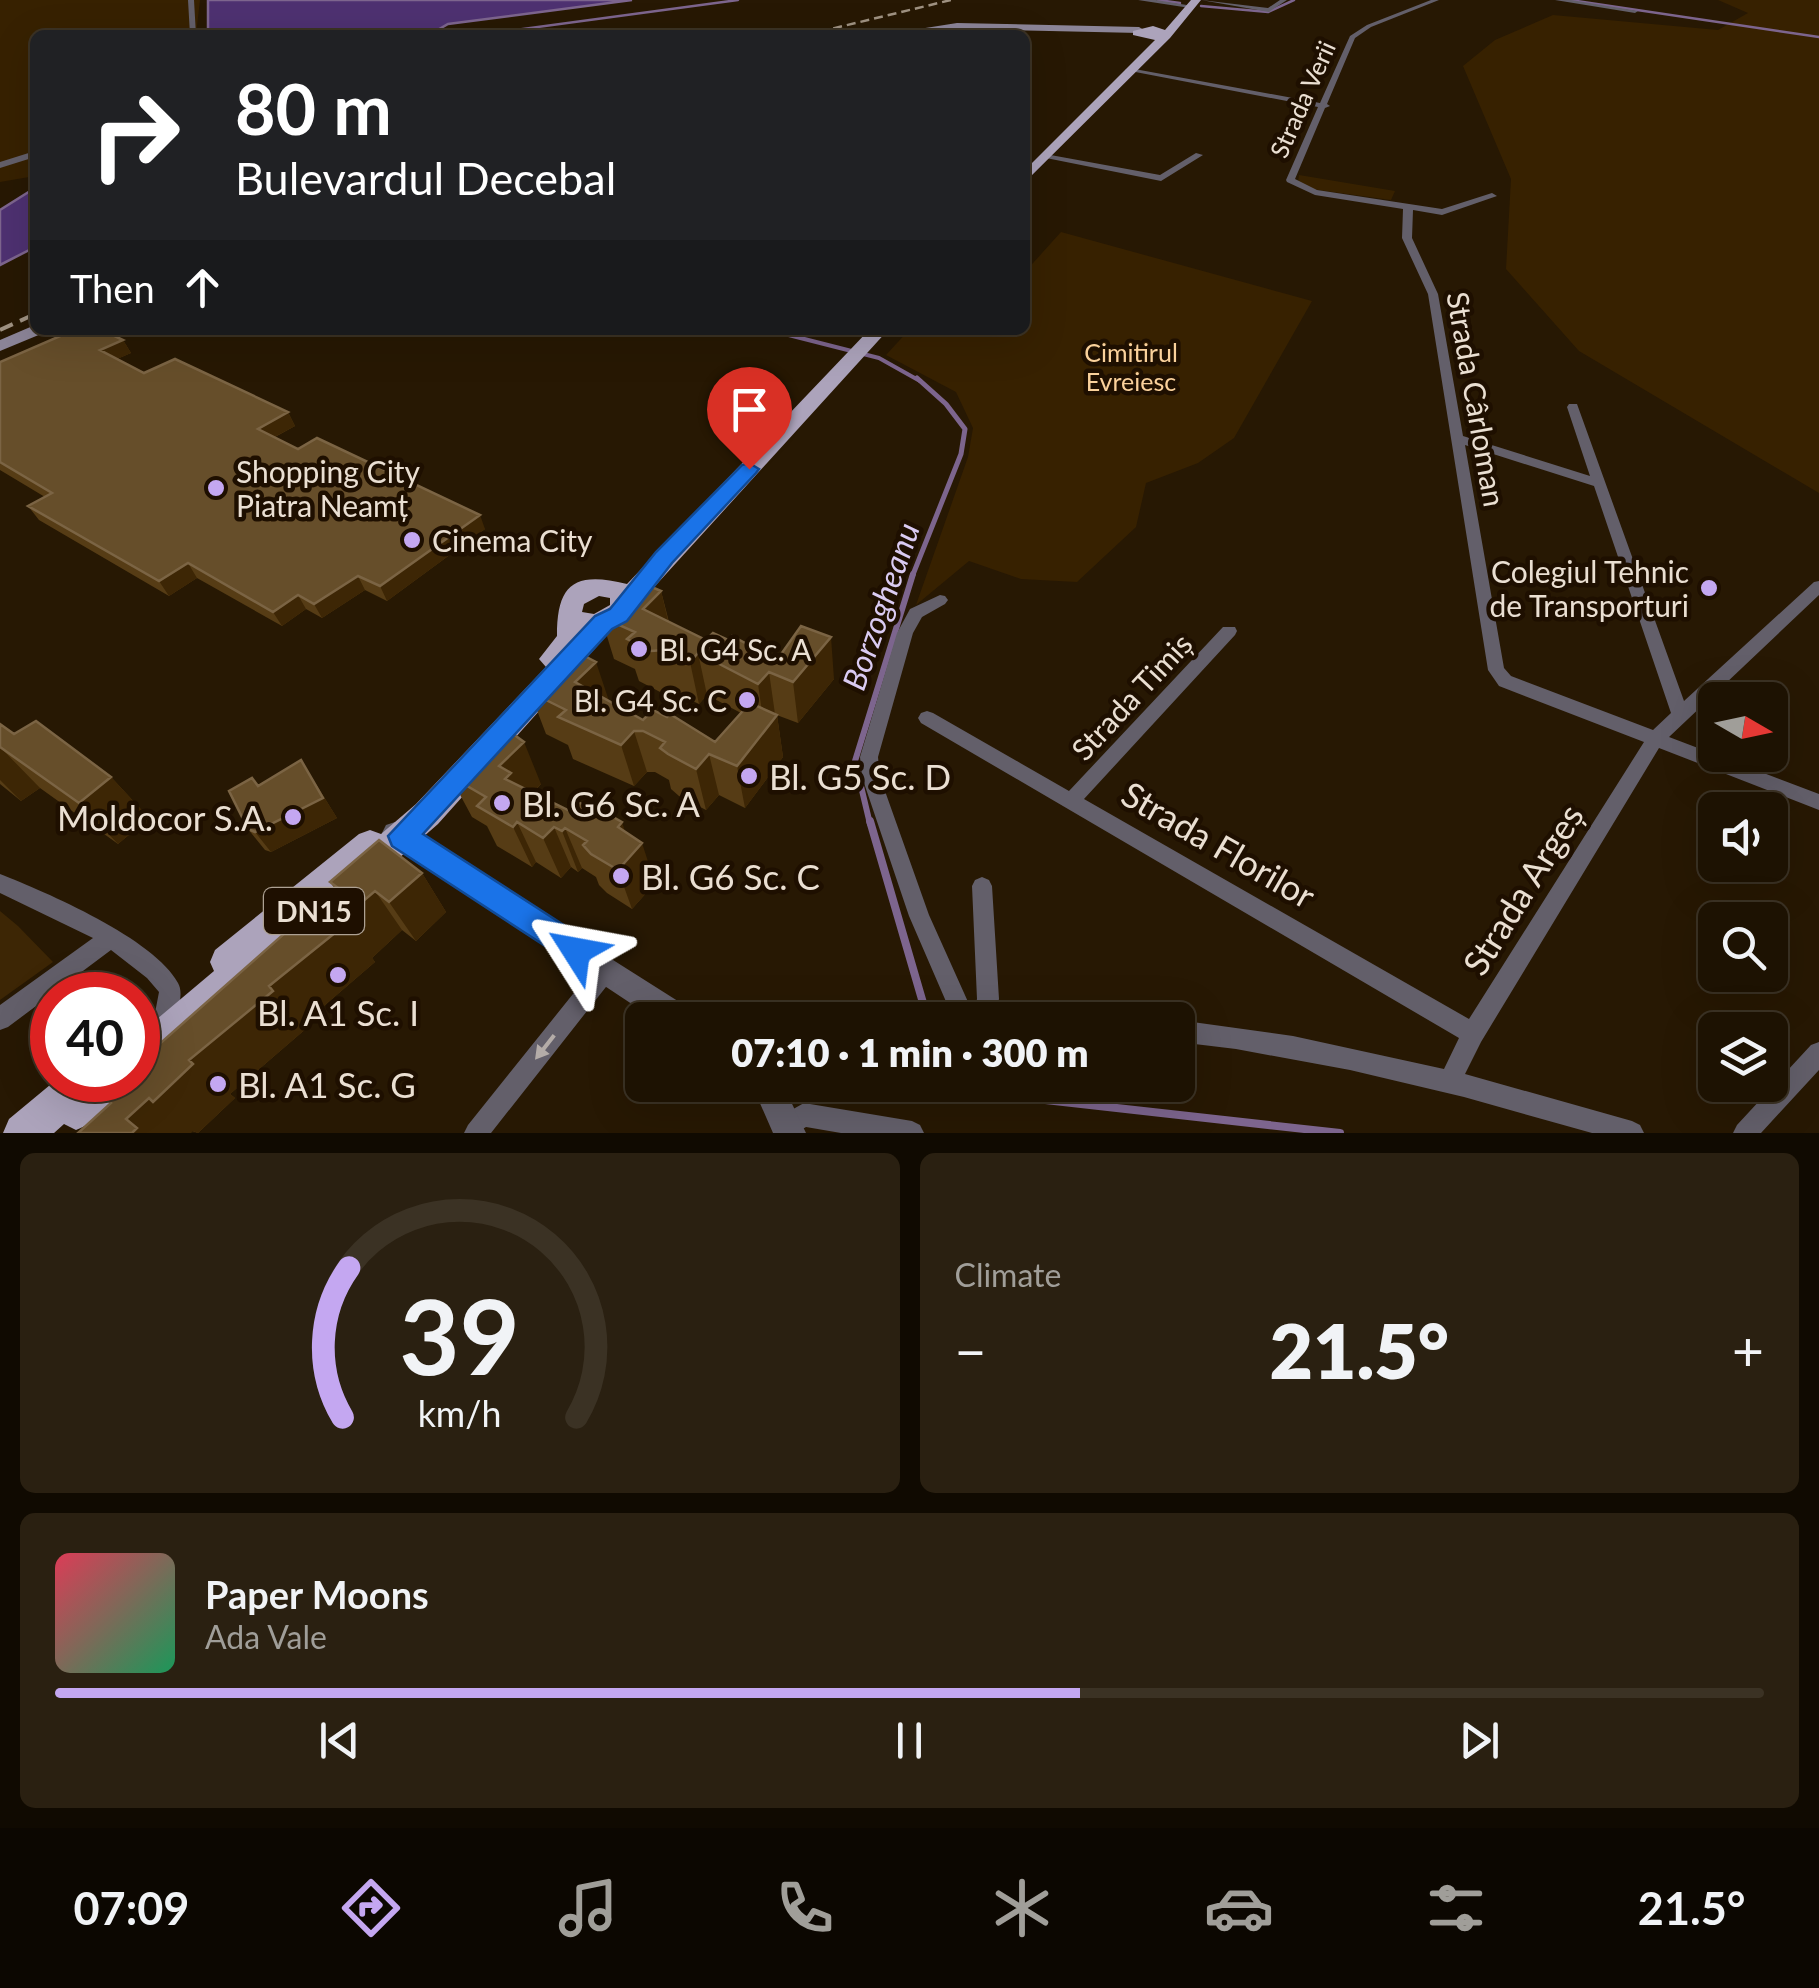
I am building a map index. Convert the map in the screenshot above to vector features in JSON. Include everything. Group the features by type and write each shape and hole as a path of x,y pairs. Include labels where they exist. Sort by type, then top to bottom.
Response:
{"main road":[{"path":"925,30 956,26 1166,35 1193,3"},
{"path":"1030,172 1128,70 1144,35 1177,20"},
{"path":"0,346 30,332"},
{"name":"DN15","path":"160,1040 395,833 615,612 873,335"},
{"name":"DN15","path":"160,1018 395,833 562,650 570,638 572,598 664,558"},
{"path":"570,616 584,624 615,612 619,589 600,586"},
{"path":"23,1133 60,1102"},
{"path":"49,1133 86,1102"}],"street":[{"path":"191,0 192,30"},
{"path":"1141,0 1193,3"},
{"path":"1204,0 1269,10 1284,0"},
{"name":"Strada Verii","path":"1436,0 1356,33 1326,106 1294,162 1292,184 1315,192 1442,212 1492,196"},
{"path":"1558,0 1635,10"},
{"path":"1128,70 1326,106"},
{"path":"1044,157 1161,178 1200,155"},
{"path":"0,165 30,156"},
{"name":"Strada Cârloman","path":"1408,206 1405,232 1432,294 1496,670 1506,681 1656,738"},
{"path":"1574,408 1596,482 1681,716"},
{"path":"1458,438 1596,482"},
{"name":"Strada Argeș","path":"1451,1079 1473,1034 1656,738 1819,586"},
{"path":"940,600 916,613 904,633 869,757 871,777 919,916 956,1002"},
{"name":"Strada Timiș","path":"1073,799 1229,631"},
{"name":"Strada Florilor","path":"927,718 1073,799 1473,1034"},
{"path":"1656,738 1819,802"},
{"path":"395,833 655,1002"},
{"path":"982,886 987,1002"},
{"path":"3,888 110,938 166,983 170,989 166,1013"},
{"path":"0,1019 110,938"},
{"path":"476,1133 606,970"},
{"path":"1195,1033 1451,1079 1632,1133"},
{"path":"1746,1133 1819,1052"},
{"path":"776,1102 789,1129 804,1115 912,1133"}],"green space":[{"path":"0,0 200,0 197,30 30,30 30,177 0,182"},
{"path":"1718,0 1819,0 1819,493 1579,351 1506,269 1511,179 1463,66 1495,40 1553,15 1718,30 1748,13"},
{"path":"1299,175 1395,191 1391,200 1311,189 1298,182"},
{"name":"Cimitirul Evreiesc","path":"1061,232 1312,301 1234,438 1198,463 1146,483 1136,527 1077,582 1021,579 969,561 916,605 968,457 973,428 956,392 886,355 904,335 1030,335 1030,266"}],"shaded area":[{"path":"208,0 632,0 448,24 438,30 208,30"},
{"path":"30,191 30,250 0,265 0,210"}],"building":[{"name":"Shopping City Piatra Neamț","path":"62,335 112,335 123,340 100,350 144,373 175,359 288,412 258,429 298,449 317,438 480,515 380,586 358,576 314,604 298,595 273,612 188,563 159,581 28,506 52,493 0,462 0,362"},
{"path":"640,582 661,591 643,609 706,640 713,633 728,640 732,636 777,660 801,626 831,637 793,682 769,672 758,684 698,653 690,662 664,650 651,651 627,639 635,632 601,617"},
{"path":"575,651 596,662 575,682 643,720 653,710 667,717 670,714 715,742 750,703 777,715 737,766 709,754 696,769 668,754 660,748 665,742 643,731 634,731 621,745 558,717 566,710 530,692"},
{"path":"36,721 111,777 79,803 0,747 0,724 14,734"},
{"path":"505,728 524,742 499,766 511,773 505,779 570,811 578,802 593,810 595,807 622,822 618,827 642,843 618,870 591,854 583,845 587,841 565,828 562,831 554,827 543,838 517,822 513,827 477,806 486,797 450,776"},
{"path":"301,760 323,798 255,832 248,829 229,791 252,778 258,786"},
{"path":"379,840 422,873 389,902 375,891 341,920 346,924 269,986 273,991 189,1060 193,1064 160,1095 160,1044 337,887 330,882"},
{"path":"145,1102 126,1119 137,1128 132,1133 78,1133 111,1103"}],"waterway":[{"path":"515,30 738,0"},
{"path":"1158,0 1180,3"},
{"path":"1201,6 1268,12 1294,0"},
{"path":"1570,0 1819,37"},
{"name":"Borzogheanu","path":"789,335 879,358 920,381"},
{"name":"Borzogheanu","path":"912,576 961,454 965,429 946,404 917,378"},
{"name":"Borzogheanu","path":"870,824 855,761 912,576"},
{"name":"Borzogheanu","path":"870,821 923,1002"},
{"path":"1063,1102 1340,1133"}],"railway":[{"path":"827,30 951,0"},
{"path":"0,330 30,316"}],"place":[{"name":"Shopping City Piatra Neamț","path":"216,488"},
{"name":"Cinema City","path":"412,540"},
{"name":"Colegiul Tehnic de Transporturi","path":"1709,588"},
{"name":"Bl. G4 Sc. A","path":"639,649"},
{"name":"Bl. G4 Sc. C","path":"747,700"},
{"name":"Bl. G5 Sc. D","path":"749,776"},
{"name":"Bl. G6 Sc. A","path":"502,803"},
{"name":"Moldocor S.A.","path":"293,817"},
{"name":"Bl. G6 Sc. C","path":"621,876"},
{"name":"Bl. A1 Sc. I","path":"338,975"},
{"name":"Bl. A1 Sc. G","path":"218,1084"}],"route":[{"path":"576,951 402,836 474,765 604,622 623,610 626,601 664,558 749,469"}]}
